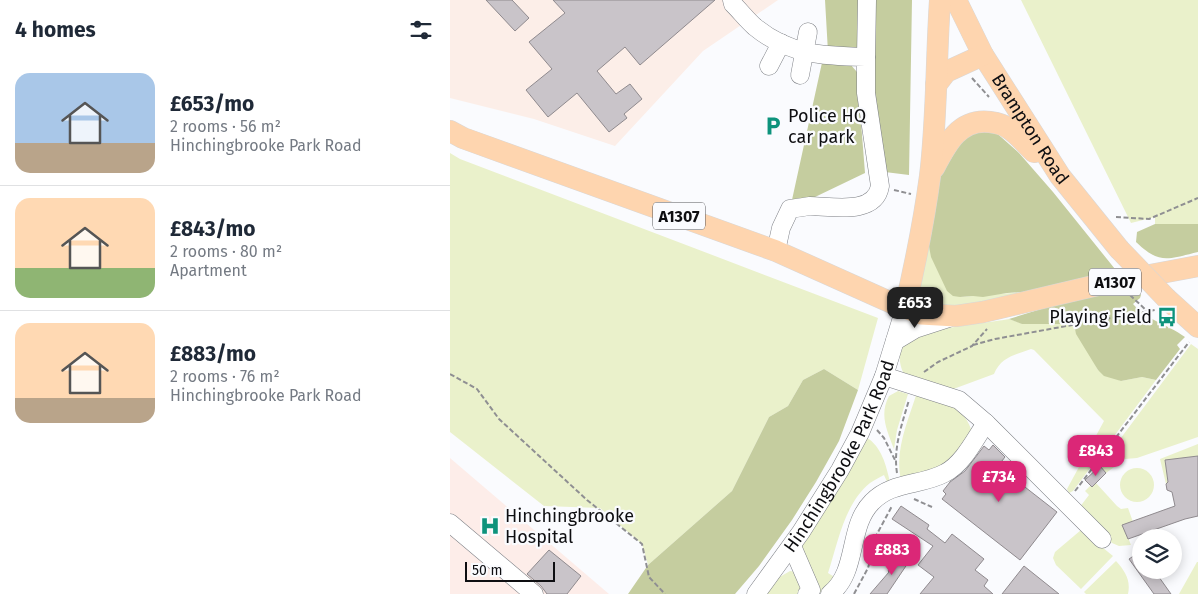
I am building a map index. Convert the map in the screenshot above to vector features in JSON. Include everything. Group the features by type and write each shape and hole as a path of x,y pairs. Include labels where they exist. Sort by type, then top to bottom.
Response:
{"main road":[{"path":"930,175 940,0"},
{"name":"Brampton Road","path":"956,0 983,55 1060,176 1120,248 1195,332"},
{"path":"936,85 946,72 983,55"},
{"path":"930,175 946,146 958,130 970,123 984,121 999,123 1009,128 1060,176"},
{"name":"A1307","path":"450,131 464,138 776,251 921,314 956,316 983,312 1102,284 1198,266"},
{"name":"Hinchingbrooke Park Road","path":"905,308 930,175"}],"street":[{"path":"732,0 754,26 796,51 833,56 866,57"},
{"path":"776,251 781,228 790,208 810,206 836,209 856,207 870,202 879,194 880,186 868,110 866,57 867,0"},
{"path":"800,75 808,32"},
{"path":"769,66 781,43"},
{"name":"Hinchingbrooke Park Road","path":"756,594 792,546 840,470 864,424 884,376 905,308"},
{"path":"895,341 915,329 956,316"},
{"path":"884,376 959,400 986,423 1102,539"},
{"path":"830,594 842,581 863,515 872,503 882,494 898,491 946,472 957,463 986,423"},
{"path":"450,523 534,594"},
{"path":"792,546 810,593"}],"path":[{"path":"969,73 990,98"},
{"path":"880,186 889,190 916,195"},
{"path":"1116,217 1150,219 1198,198"},
{"path":"854,594 868,568 877,534 898,491 895,460 900,431 914,385 918,378 938,362 972,346 995,339 1148,312 1125,291"},
{"path":"972,346 988,328"},
{"path":"1063,501 1074,492 1195,332"},
{"path":"450,374 477,390 499,419 587,500 642,544 649,577 665,594"},
{"path":"864,424 879,432 895,460"},
{"path":"898,491 932,507"}],"shaded area":[{"path":"450,0 778,0 703,51 615,146 534,119 450,98"},
{"name":"Hinchingbrooke Hospital","path":"450,458 609,594 450,594"}],"green space":[{"path":"825,0 912,0 909,175 885,172 870,79 870,54 828,52"},
{"path":"1021,0 1198,0 1198,224 1155,224 1155,217 1131,223"},
{"path":"823,58 850,64 857,72 865,173 790,209"},
{"path":"992,129 1019,153 1119,274 1037,291 983,297 953,296 947,291 931,257 928,241 940,177 965,135"},
{"path":"450,153 460,159 878,318 858,390 824,369 803,380 788,406 769,417 732,491 648,565 642,544 600,508 544,506 450,432"},
{"path":"1155,224 1198,224 1198,252 1165,258 1158,257 1144,249 1136,242 1137,232"},
{"path":"928,241 936,265 960,297 1037,291 1051,294 946,308 932,304 924,297 920,282 920,274"},
{"path":"1128,282 1141,295 1133,304 1139,310 1185,337 1177,345 1180,349 1156,380 1142,377 1121,381 1104,376 1098,370 1076,334 1074,324 1022,324 1009,319"},
{"path":"1009,319 1023,324 1075,324 1098,370 1121,381 1142,377 1156,380 1073,491 1069,493 1067,489 1104,421 1034,350 1031,349 1009,357 1000,364 994,374 948,391 905,376 901,367 900,353 904,344 918,336 943,329"},
{"path":"1191,344 1198,349 1198,437 1137,458 1125,459 1106,473 1100,466"},
{"path":"824,369 858,390 839,441 792,520 759,566 735,594 628,594 648,565 732,491 769,417 788,406 803,380"},
{"path":"898,391 908,394 897,430 894,449 884,416 889,396"},
{"path":"917,392 949,404 962,414 971,429 962,447 947,462 923,474 901,479 899,457 901,446"},
{"path":"866,437 880,451 890,482 888,484 884,475 875,480 861,492 854,502 843,525 828,573 836,578 822,593 816,590 801,546"},
{"path":"1198,444 1198,456 1165,461 1168,482 1166,484 1160,459"},
{"path":"1137,468 1144,469 1149,473 1153,478 1153,492 1149,497 1144,501 1137,502 1130,501 1125,497 1121,492 1120,485 1121,478 1125,473 1130,469"},
{"path":"1096,483 1117,506 1121,509 1128,508 1133,522 1123,525 1131,545 1119,546 1112,543 1079,508 1089,495 1085,491"},
{"path":"1081,530 1113,556 1081,589 1056,565 1053,558 1055,552"},
{"path":"1116,561 1122,568 1129,584 1128,594 1086,594 1084,592"},
{"path":"1197,562 1198,594 1179,594"},
{"path":"790,571 796,572 801,587 797,594 766,594 778,578"}],"building":[{"path":"486,0 512,0 529,18 515,31"},
{"path":"553,0 715,0 640,65 625,47 597,71 616,94 630,84 642,99 624,114 627,118 609,132 577,93 548,117 526,90 552,69 529,42 565,13"},
{"path":"993,445 1005,457 998,466 1057,512 1020,560 942,499 946,494 943,491 950,482 965,471 984,446 989,450"},
{"path":"1198,456 1198,516 1156,529 1132,529 1132,538 1128,539 1122,525 1175,506 1172,492 1167,490 1166,484 1168,482 1165,460"},
{"path":"1100,466 1106,473 1092,487 1085,480"},
{"path":"901,506 929,525 927,529 945,543 952,534 984,559 975,570 988,580 984,586 993,594 920,594 934,577 918,565 933,546 892,519"},
{"path":"549,550 581,576 567,594 547,594 527,574"},
{"path":"900,553 910,560 887,594 870,594 889,572"},
{"path":"1024,566 1059,594 1002,594"},
{"path":"1143,579 1160,579 1171,594 1154,594"}],"place":[{"name":"Police HQ car park","path":"773,126"},
{"name":"Playing Field","path":"1167,317"},
{"name":"Hinchingbrooke Hospital","path":"490,526"}]}
